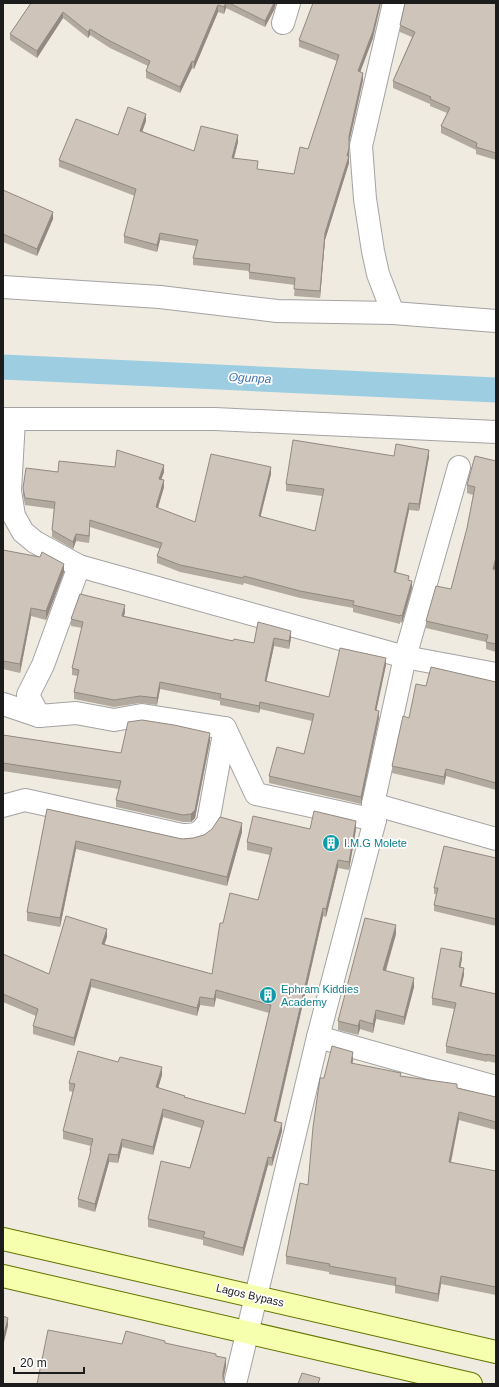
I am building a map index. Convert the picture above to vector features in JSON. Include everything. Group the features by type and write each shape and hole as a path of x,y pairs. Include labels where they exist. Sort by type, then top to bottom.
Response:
{"main road":[{"name":"Lagos Bypass","path":"3,1239 496,1352"},
{"path":"3,1276 248,1334 471,1384"}],"street":[{"path":"393,313 378,274 373,251 365,199 361,146 394,3"},
{"path":"3,287 160,298 277,311 393,313 496,321"},
{"path":"496,432 216,419 8,420 10,491 14,516 23,532 35,542 79,566 405,657 496,674"},
{"path":"235,1384 318,1037 374,812 405,657 458,467"},
{"path":"39,716 28,695 43,666 79,566"},
{"path":"3,704 39,716 76,713 114,720 142,715 225,728"},
{"path":"225,728 256,794 374,812 496,839"},
{"path":"3,806 26,800 182,835 192,835 202,831 208,822 225,728"},
{"path":"318,1037 496,1087"}],"building":[{"path":"31,3 226,3 224,7 218,5 194,62 192,61 180,87 146,71 150,61 90,29 88,32 63,12 37,51 10,34"},
{"path":"229,3 274,3 265,21"},
{"path":"313,3 380,3 373,31 358,71 363,73 349,136 347,156 349,156 325,233 320,291 294,289 295,278 249,272 250,264 193,258 198,240 160,233 157,245 124,236 136,189 59,160 76,119 118,135 128,107 146,114 140,131 194,151 201,126 238,135 232,158 258,161 257,169 294,174 300,147 308,149 339,55 299,40"},
{"path":"405,3 496,3 496,153 476,147 477,143 441,126 450,108 430,99 431,97 393,81 415,32 400,25"},
{"path":"3,190 53,212 37,249 3,234"},
{"path":"293,440 394,456 396,444 429,450 419,504 409,503 394,572 409,576 408,580 412,581 402,616 353,605 354,601 300,591 244,576 243,578 180,565 157,556 162,543 90,520 89,536 76,534 73,542 52,530 55,502 25,498 23,488 26,468 58,472 59,461 115,467 117,450 164,465 159,479 164,480 156,507 195,522 211,454 271,467 259,516 315,531 324,489 286,484"},
{"path":"475,456 496,461 496,557 493,569 496,570 496,644 486,642 488,635 426,621 436,586 451,589 467,528 475,487 467,485"},
{"path":"3,550 40,557 42,552 64,564 46,611 31,608 20,664 3,661"},
{"path":"80,594 125,605 122,616 233,641 234,639 254,643 258,622 291,631 289,641 274,638 265,681 329,697 340,648 386,658 375,710 379,711 361,797 269,776 277,747 304,754 314,714 260,702 259,706 220,698 221,694 160,682 157,698 140,696 114,700 74,692 79,670 72,668 83,622 71,619"},
{"path":"431,667 496,682 496,783 446,769 444,777 392,766 403,716 409,718 416,684 426,686"},
{"path":"142,720 210,733 195,810 191,814 183,815 116,800 121,781 3,763 3,735 121,753 128,722"},
{"path":"47,809 182,839 204,835 212,829 220,817 242,823 227,877 76,841 60,918 27,912"},
{"path":"314,811 356,821 349,862 338,860 326,909 323,908 274,1121 282,1123 272,1158 268,1157 243,1248 203,1237 205,1232 148,1219 161,1161 190,1168 204,1121 163,1109 153,1147 122,1139 118,1155 109,1154 95,1204 78,1199 93,1139 63,1131 75,1084 69,1083 78,1051 118,1062 120,1057 162,1067 156,1087 185,1096 184,1097 245,1114 271,1005 216,990 214,999 200,997 197,1008 91,979 74,1038 33,1026 38,1009 3,994 3,954 49,974 66,916 107,929 102,944 212,974 220,923 223,923 230,893 258,900 272,848 247,842 253,816 310,829"},
{"path":"444,846 496,858 496,919 434,905 438,888 434,888"},
{"path":"365,918 396,925 383,970 414,978 404,1017 376,1010 373,1024 360,1020 358,1026 338,1021"},
{"path":"441,948 462,952 459,967 464,968 460,986 496,994 496,1056 446,1046 456,1003 432,998"},
{"path":"332,1046 353,1052 351,1063 401,1073 400,1076 457,1084 457,1088 496,1097 496,1122 459,1112 449,1162 496,1171 496,1287 441,1276 438,1294 395,1285 396,1278 329,1266 330,1264 286,1256 300,1183 308,1185 313,1127 320,1078 324,1078"},
{"path":"3,1316 8,1318 3,1338"},
{"path":"48,1330 122,1344 126,1331 165,1341 165,1343 216,1354 216,1356 226,1358 223,1379 226,1384 37,1384"},
{"path":"302,1373 320,1378 318,1384 298,1384"}],"waterway":[{"name":"Ogunpa","path":"3,367 496,390"}],"place":[{"name":"I.M.G Molete","path":"331,843"},
{"name":"Ephram Kiddies Academy","path":"268,995"}]}
